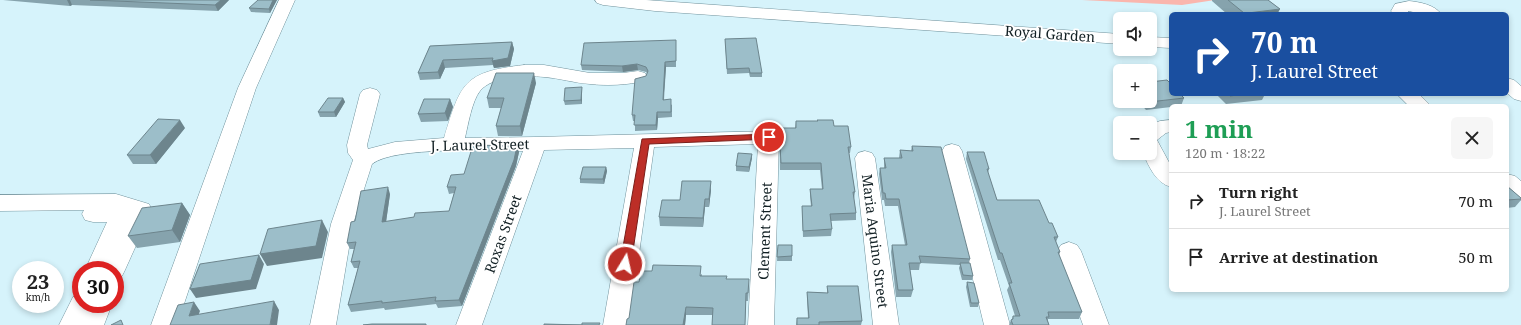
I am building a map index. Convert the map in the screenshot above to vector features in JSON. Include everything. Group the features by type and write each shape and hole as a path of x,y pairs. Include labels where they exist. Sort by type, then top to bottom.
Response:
{"street":[{"path":"164,325 247,88 286,0"},
{"name":"Royal Garden","path":"603,0 655,6 1113,38"},
{"path":"1400,12 1401,8 1410,7 1413,4 1429,12"},
{"path":"1157,42 1169,43"},
{"path":"453,144 464,105 472,89 482,80 504,73 524,71 544,71 590,79 623,79 638,77"},
{"path":"1509,86 1521,95"},
{"path":"323,325 342,224 362,162 365,158 358,153 357,145 370,94"},
{"path":"1409,96 1419,104"},
{"path":"1157,130 1160,127 1169,126"},
{"name":"J. Laurel Street","path":"365,158 380,152 396,149 453,144 536,144 769,137"},
{"name":"Clement Street","path":"761,325 769,137"},
{"path":"616,325 645,141"},
{"name":"Roxas Street","path":"469,325 536,144"},
{"path":"952,151 997,325"},
{"name":"Maria Aquino Street","path":"865,158 886,325"},
{"path":"1157,160 1160,167 1169,178"},
{"path":"1509,183 1521,193"},
{"path":"0,212 73,207 116,202 141,210 116,261"},
{"path":"0,203 73,207 118,215 118,225 101,261"},
{"path":"1068,250 1096,325"},
{"path":"72,325 78,313"},
{"path":"91,325 96,313"}],"shaded area":[{"path":"1082,0 1215,0 1182,5"}],"building":[{"path":"90,0 221,0 215,5"},
{"path":"258,0 273,0 269,9 249,8"},
{"path":"1228,0 1268,0 1280,9 1256,12 1243,12"},
{"path":"756,38 762,73 750,73 749,68 727,69 725,39"},
{"path":"676,40 676,61 665,62 663,100 671,99 671,112 657,112 656,125 634,125 635,115 632,115 635,79 646,76 648,71 646,67 637,64 622,66 581,65 584,43"},
{"path":"512,42 508,58 492,61 493,58 443,60 438,72 418,73 430,46"},
{"path":"496,73 534,73 520,126 496,126 504,98 487,98"},
{"path":"1167,80 1169,82 1169,96 1182,96 1184,98 1157,101 1157,81"},
{"path":"582,87 581,100 564,101 565,88"},
{"path":"328,98 343,98 334,112 318,112"},
{"path":"424,99 450,99 445,113 418,114"},
{"path":"158,119 180,120 150,155 127,155"},
{"path":"817,120 833,120 834,126 848,126 851,147 848,147 855,192 853,192 856,213 830,214 832,229 803,231 802,206 812,206 810,189 823,189 821,163 781,163 779,128 796,128 796,121 818,121"},
{"path":"473,145 517,146 514,160 459,300 435,301 436,297 348,305 360,261 351,262 356,242 347,243 351,222 355,221 361,191 388,187 382,222 414,217 415,213 449,211 456,187 447,187 451,175 464,174"},
{"path":"912,146 941,147 970,259 919,256 921,263 909,263 913,290 898,290 892,245 907,245 899,199 886,199 885,193 883,193 880,168 886,168 884,158 902,158 900,150 913,151"},
{"path":"967,152 984,152 989,169 987,169 997,200 1039,200 1049,223 1052,223 1058,237 1054,237 1060,252 1058,252 1082,312 1048,312 1049,317 1046,317 1049,325 1013,325 1011,320 1013,319 1013,316 1020,316 1009,283 1012,283 1002,253 1000,253"},
{"path":"738,153 752,154 749,167 736,166"},
{"path":"583,167 606,167 603,179 580,179"},
{"path":"682,181 711,181 709,199 705,199 703,218 659,217 662,200 680,200"},
{"path":"1509,188 1521,198 1509,200"},
{"path":"182,203 172,230 128,236 142,208"},
{"path":"322,220 316,246 260,254 268,229"},
{"path":"778,245 792,245 792,256 777,257"},
{"path":"259,255 251,280 190,289 200,264"},
{"path":"960,263 970,263 973,276 963,275"},
{"path":"653,265 701,266 700,276 727,276 726,279 749,279 748,293 746,293 745,325 712,325 713,308 686,307 683,325 626,325 627,319 629,318 634,282 639,282 641,271 652,271"},
{"path":"967,282 974,283 979,303 971,303"},
{"path":"827,286 858,286 862,321 819,322 819,325 797,325 797,318 809,318 807,292 828,293"},
{"path":"274,301 270,325 170,325 178,305 194,302 189,316"},
{"path":"121,320 123,325 111,325"},
{"path":"582,323 600,323 599,325 582,325"},
{"path":"426,324 426,325 363,325"},
{"path":"544,324 582,325 544,325"}],"route":[{"path":"625,264 645,141 769,137"}]}
